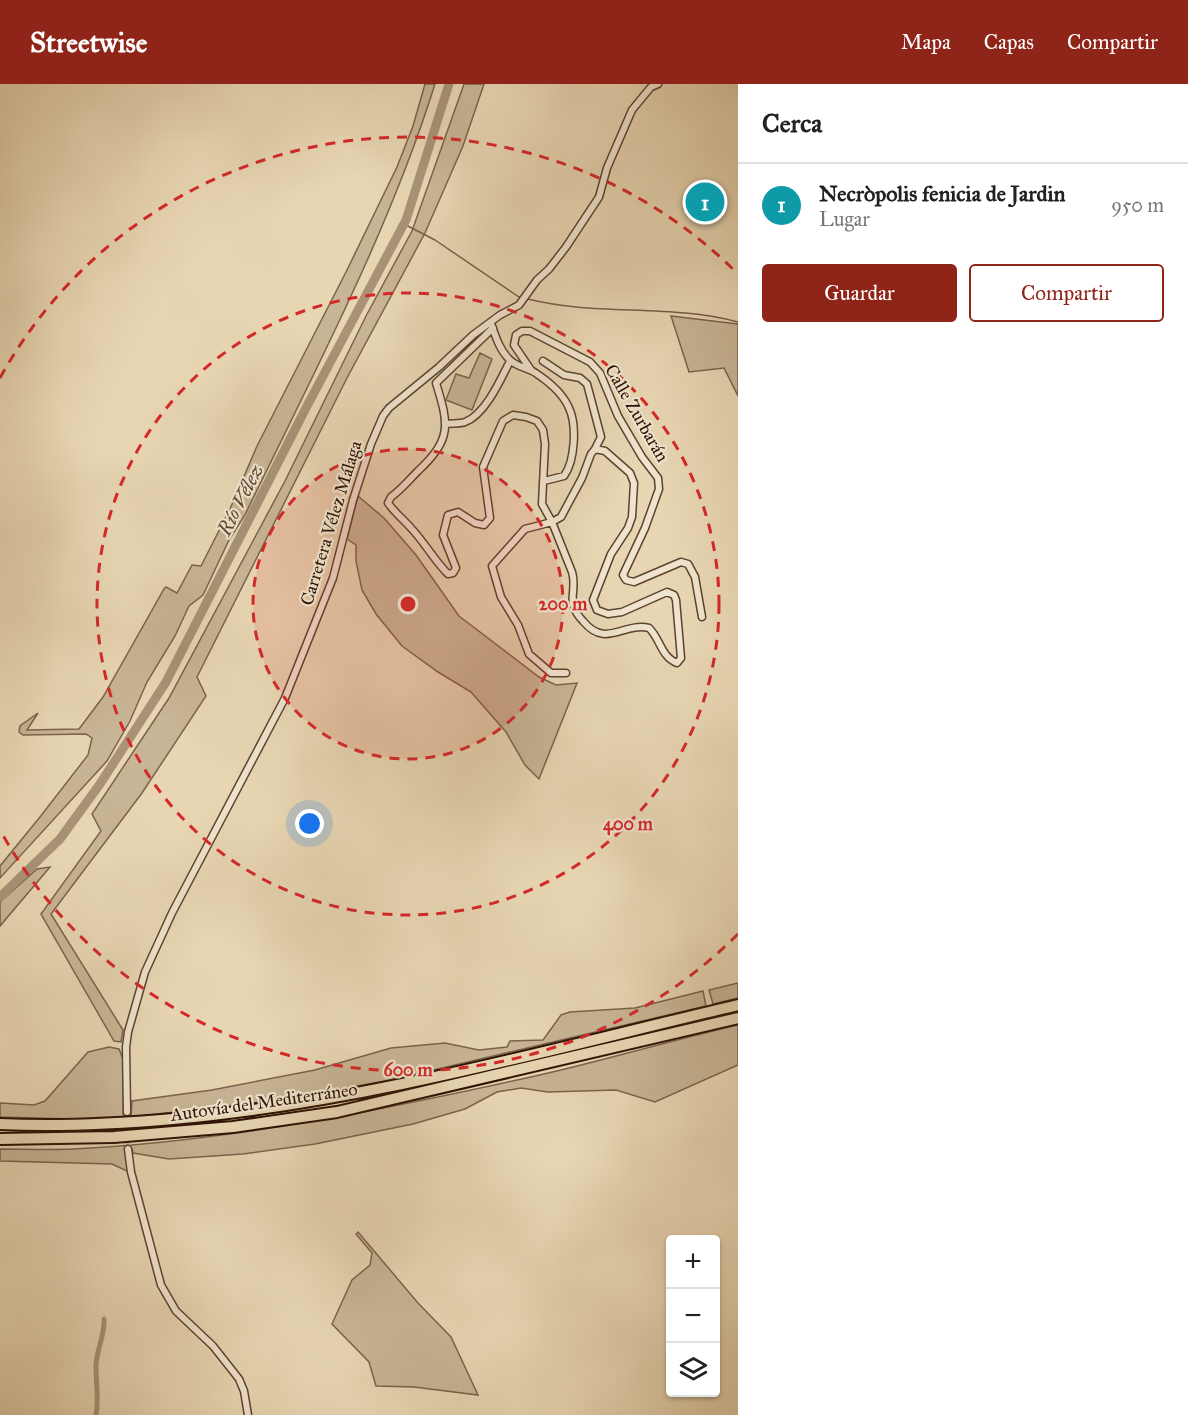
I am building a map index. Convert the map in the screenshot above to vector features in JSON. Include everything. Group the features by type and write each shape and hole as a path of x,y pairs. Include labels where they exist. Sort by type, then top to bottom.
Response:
{"highway":[{"name":"Autovía del Mediterráneo","path":"0,1124 64,1125 142,1122 235,1113 327,1100 434,1078 738,1005"},
{"name":"Autovía del Mediterráneo","path":"0,1139 114,1137 233,1127 337,1112 738,1018"}],"street":[{"name":"Carretera Vélez Málaga","path":"127,1112 126,1047 145,972 172,914 285,698 333,578 353,500 377,426 389,408 519,305 537,280 549,269 599,197 607,168 632,110 651,87 658,84"},
{"path":"446,424 465,422 479,413 510,361 500,348 491,325 436,383 446,424 441,446 433,458 391,497 388,503 411,528 435,560 448,574 453,573 456,568 443,535 448,515 458,512 475,523 484,525 490,518 483,467 503,422 513,415 537,421 543,430 545,444 542,504 552,522 575,580 572,604 578,615 590,630 605,635 632,628 649,628 655,633 663,651 671,661 677,663 681,658 674,595 668,592 622,612 609,614 597,610 593,600 611,554 628,528 632,517 634,483 630,473 605,451 595,449"},
{"name":"Calle Zurbarán","path":"544,481 564,476 570,468 574,437 570,408 557,391 531,370 514,345 516,335 522,330 530,331 590,362 600,373 618,416 642,457 658,478 659,489 645,528 623,575 626,580 634,582 681,562 688,564 695,577 702,617"},
{"name":"Calle Zurbarán","path":"510,361 522,369 531,370"},
{"path":"543,361 564,375 580,378 588,384 601,437 561,517 525,530 492,566 501,597 521,632 529,654 551,673 566,673"},
{"path":"128,1149 131,1172 162,1285 176,1311 213,1346 239,1379 244,1391 248,1415"}],"shaded area":[{"path":"425,84 435,84 395,195 372,249 297,409 203,595 189,606 107,761 0,878 0,866 88,755 92,738 86,734 23,735 19,732 20,726 38,713 27,730 79,729 103,697 164,589 166,587 177,593 192,565 201,566 230,509 257,446 397,167 413,126"},
{"path":"464,84 484,84 463,146 425,233 347,378 197,677 206,696 142,793 51,914 123,1030 121,1042 114,1041 41,914 101,831 92,814 169,698 285,481 366,316 412,231"},
{"path":"671,316 738,324 738,396 724,368 689,372"},
{"path":"480,353 492,359 472,410 446,400 456,374 469,378"},
{"path":"358,496 384,518 416,555 459,616 539,677 556,685 577,683 539,779 525,765 506,732 471,692 402,646 376,614 362,590 356,561 356,545 347,539"},
{"path":"50,867 0,926 0,902 37,869"},
{"path":"738,983 738,998 713,1004 709,990"},
{"path":"703,991 706,1006 387,1081 268,1101 131,1117 132,1101 212,1090 315,1070 391,1048 445,1043 479,1050 507,1047 510,1041 543,1040 561,1015 570,1012 635,1008"},
{"path":"738,1025 738,1065 655,1102 616,1090 548,1092 521,1088 497,1092 465,1109 413,1124 315,1144 243,1154 169,1159 133,1153 132,1149 125,1149 129,1172 112,1164 0,1161 0,1149 73,1149 133,1145 310,1122 544,1074"},
{"path":"109,1047 119,1049 124,1062 123,1118 0,1117 0,1103 34,1105 45,1101 88,1052"},
{"path":"358,1232 418,1303 451,1337 478,1395 414,1387 376,1386 369,1362 332,1324 352,1280 370,1265 372,1253 356,1234"}],"waterway":[{"name":"Río Vélez","path":"0,897 60,839 100,784 166,682 307,406 406,220 449,84"},
{"path":"404,224 435,240 523,298"},
{"path":"528,299 580,307 686,313 738,322"},
{"path":"96,1415 96,1361 104,1319"}],"tunnel":[{"path":"127,1112 128,1149"}],"place":[{"name":"Necròpolis fenicia de Jardin","path":"705,202"}]}
